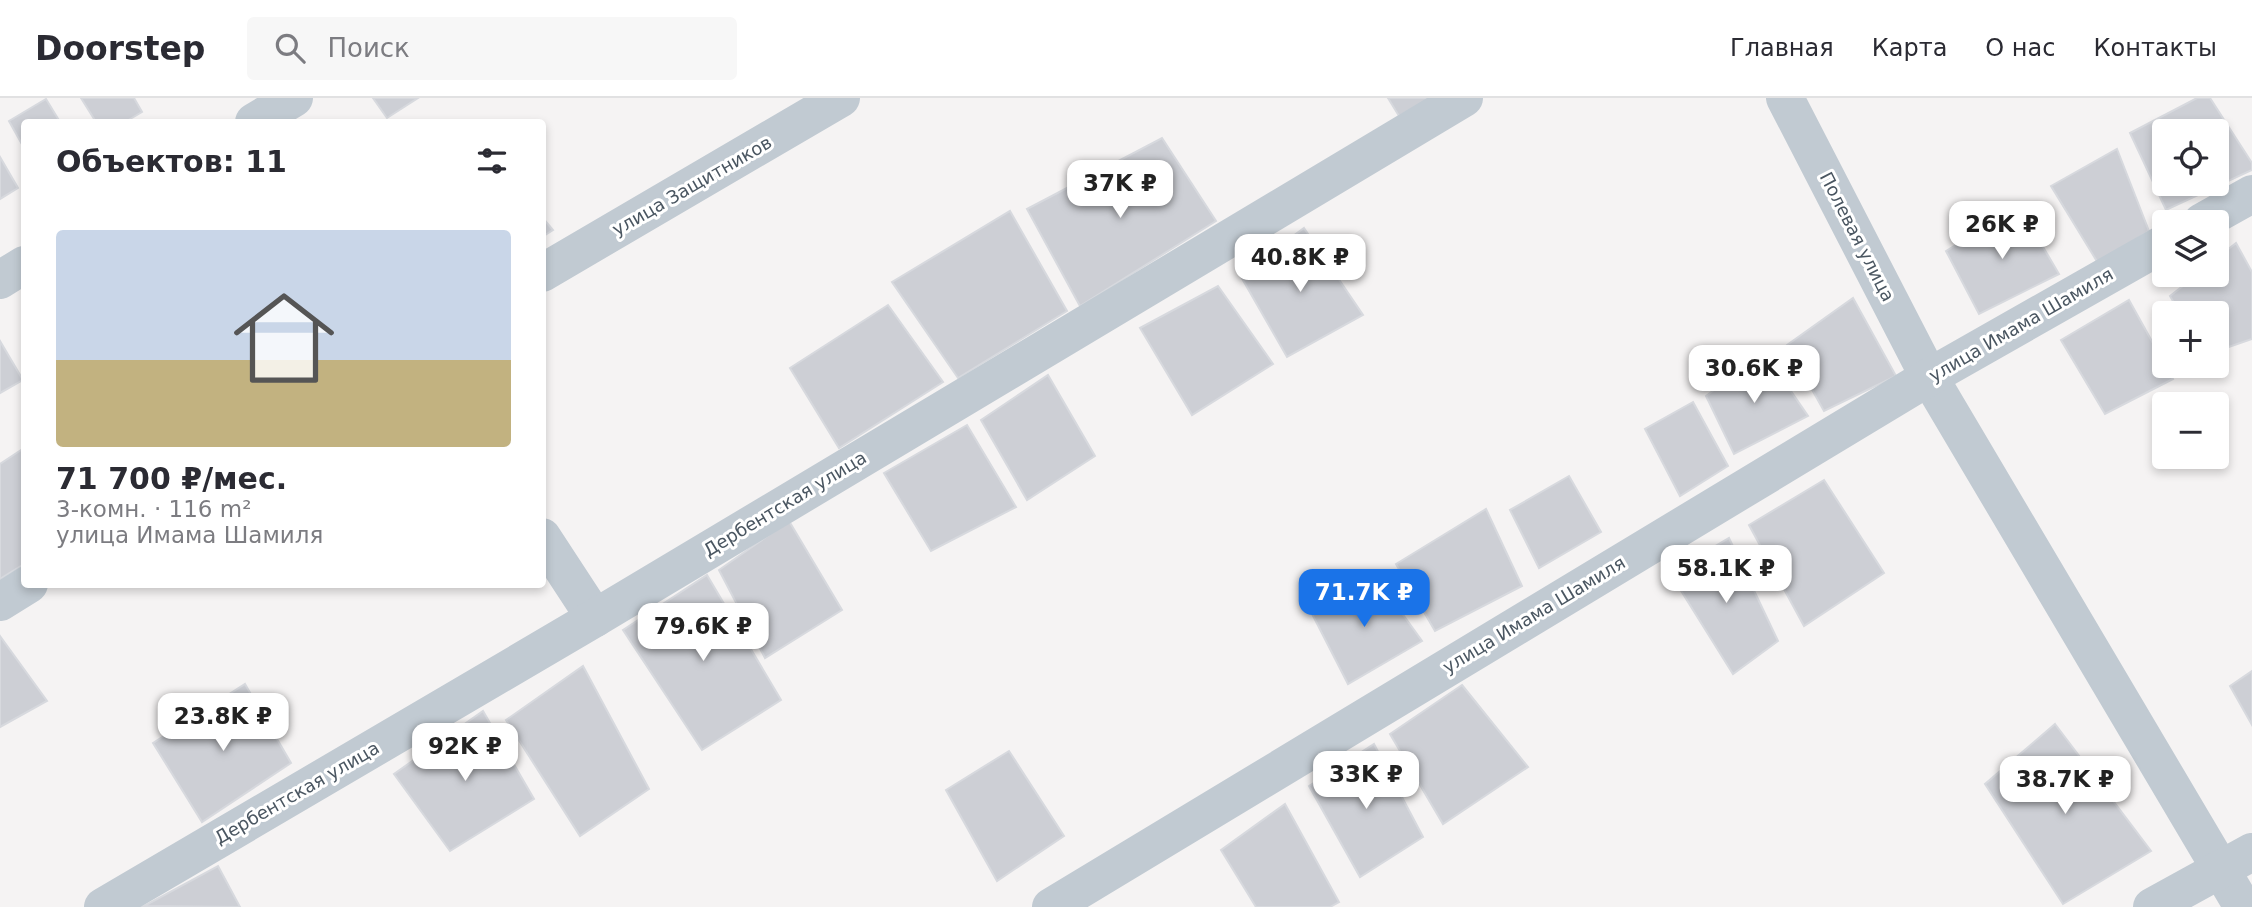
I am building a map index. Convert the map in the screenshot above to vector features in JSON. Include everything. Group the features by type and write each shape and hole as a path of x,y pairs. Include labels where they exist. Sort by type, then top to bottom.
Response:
{"street":[{"name":"улица Защитников","path":"546,271 841,98"},
{"name":"Дербентская улица","path":"103,907 595,618 1464,98"},
{"name":"Полевая улица","path":"1785,98 1929,377 2236,860 2243,907"},
{"path":"2223,210 2252,194"},
{"name":"улица Имама Шамиля","path":"1051,907 1929,377 2152,250"},
{"path":"0,280 21,267"},
{"path":"546,543 595,618"},
{"path":"0,602 23,588"},
{"path":"2152,907 2236,860"}],"building":[{"path":"81,98 134,98 142,112 130,119 94,119"},
{"path":"373,98 418,98 387,118"},
{"path":"1388,98 1433,98 1399,116"},
{"path":"2197,98 2210,98 2224,119 2157,119"},
{"path":"46,99 58,119 21,119 21,143 9,121"},
{"path":"2152,122 2152,180 2130,133"},
{"path":"2229,127 2252,163 2252,170 2229,181"},
{"path":"1162,138 1216,221 1080,306 1027,209"},
{"path":"2117,149 2149,231 2098,263 2051,186"},
{"path":"0,157 18,188 0,199"},
{"path":"2159,196 2196,196 2166,210"},
{"path":"2019,206 2059,274 1979,314 1946,251"},
{"path":"1010,211 1067,311 958,378 892,282"},
{"path":"546,222 553,230 546,234"},
{"path":"1304,228 1363,315 1287,357 1240,275"},
{"path":"2236,243 2252,272 2252,339 2229,347 2229,301 2173,301 2170,296 2182,287 2229,287 2229,249"},
{"path":"1218,286 1273,364 1192,415 1140,328"},
{"path":"1853,298 1896,376 1824,411 1787,345"},
{"path":"2129,300 2152,341 2152,378 2173,379 2105,414 2061,340"},
{"path":"888,305 943,382 839,448 790,368"},
{"path":"0,341 21,381 0,393"},
{"path":"1764,352 1808,416 1734,454 1706,396"},
{"path":"1048,375 1095,456 1027,500 981,420"},
{"path":"1693,402 1728,466 1680,496 1645,429"},
{"path":"967,425 1016,507 931,551 884,473"},
{"path":"21,450 21,566 0,579 0,464"},
{"path":"1569,476 1601,532 1539,568 1510,510"},
{"path":"1824,480 1884,573 1804,626 1749,525"},
{"path":"1486,509 1522,586 1435,631 1396,564"},
{"path":"789,521 842,610 765,658 719,570"},
{"path":"1729,538 1778,641 1733,674 1670,573"},
{"path":"707,575 781,700 702,750 623,630"},
{"path":"1375,576 1422,641 1348,684 1310,610"},
{"path":"0,636 47,701 0,727"},
{"path":"583,666 649,789 580,836 506,720"},
{"path":"2252,671 2252,725 2230,686"},
{"path":"245,684 291,763 202,822 153,743"},
{"path":"1462,685 1528,767 1443,824 1390,734"},
{"path":"483,711 534,799 450,851 394,774"},
{"path":"2055,724 2151,851 2063,904 1985,784"},
{"path":"1374,744 1423,837 1360,877 1309,786"},
{"path":"1009,751 1064,836 997,881 946,790"},
{"path":"1285,804 1339,902 1330,907 1256,907 1221,850"},
{"path":"218,866 240,907 144,906"}]}
